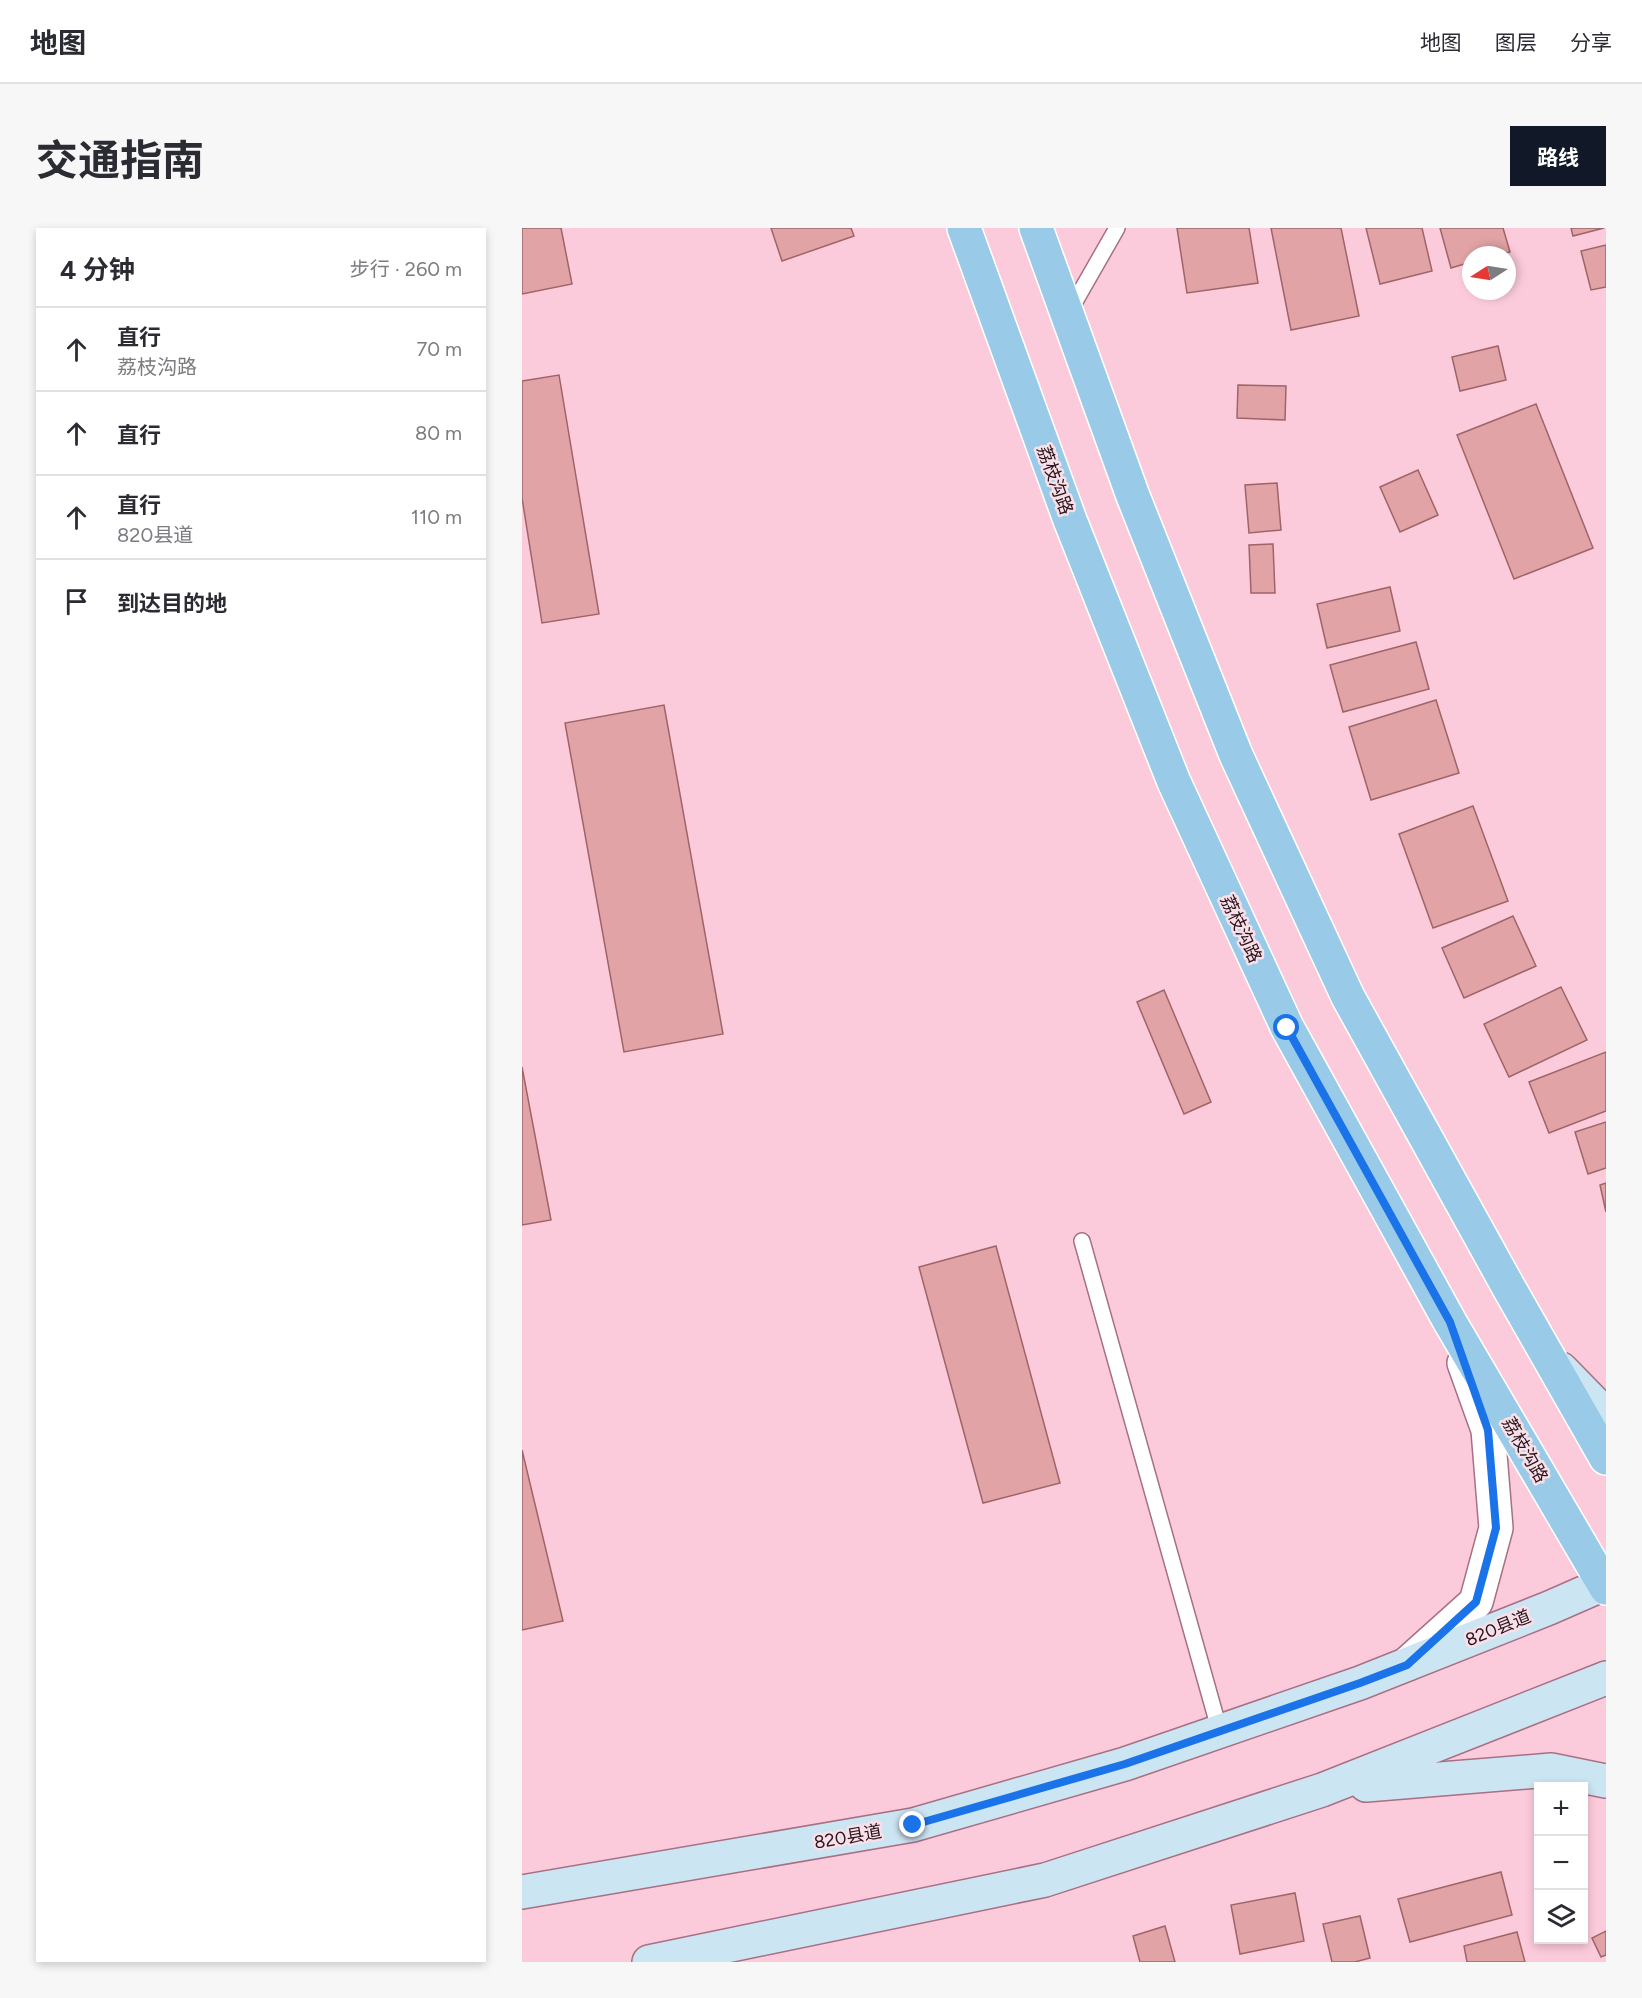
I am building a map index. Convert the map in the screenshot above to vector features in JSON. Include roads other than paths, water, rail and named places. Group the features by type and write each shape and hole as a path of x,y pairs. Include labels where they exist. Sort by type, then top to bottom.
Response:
{"main road":[{"name":"荔枝沟路","path":"964,228 1070,520 1174,782 1287,1028 1450,1322 1605,1585"},
{"path":"1036,228 1133,496 1236,755 1348,997 1606,1458"},
{"path":"1548,1356 1606,1415"},
{"name":"820县道","path":"522,1892 913,1825 1125,1764 1220,1732 1360,1683 1605,1585"},
{"path":"650,1962 1045,1880 1322,1790 1606,1678"},
{"path":"1322,1790 1401,1781 1551,1770 1606,1781"}],"street":[{"path":"1407,1665 1476,1602 1496,1528 1488,1430 1450,1322"}],"lane":[{"path":"1068,315 1117,228"},
{"path":"1082,1240 1220,1732"}]}
